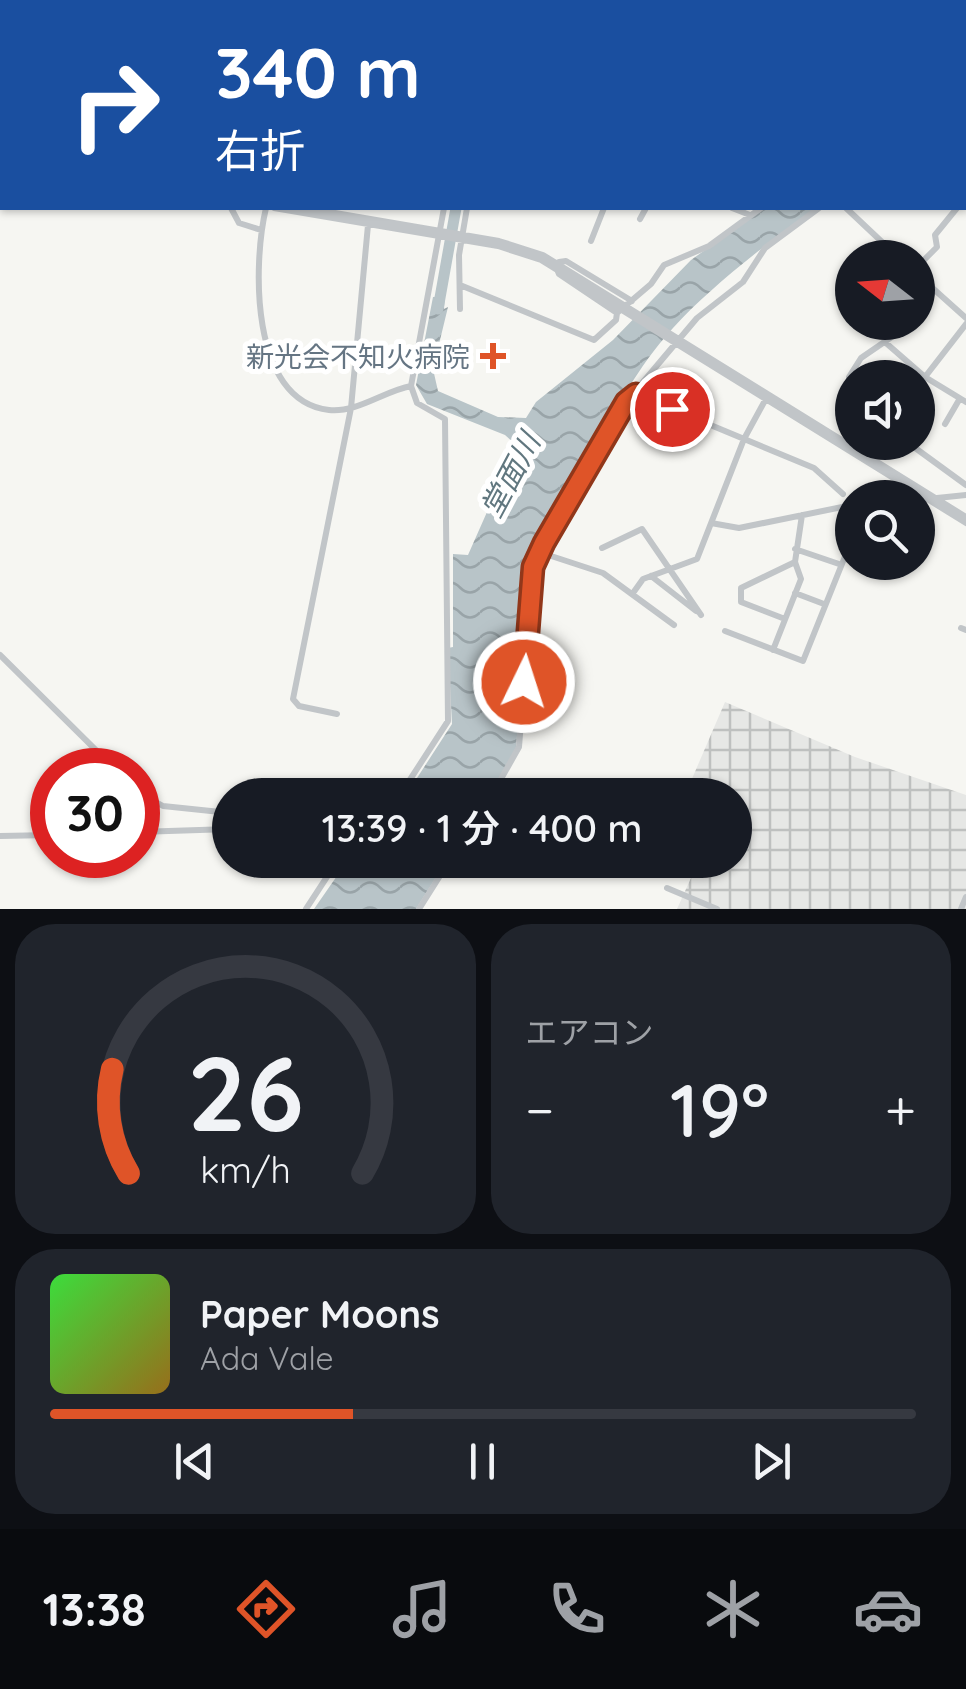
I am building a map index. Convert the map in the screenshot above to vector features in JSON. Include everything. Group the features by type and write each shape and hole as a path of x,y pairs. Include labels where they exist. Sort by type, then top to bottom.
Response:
{"street":[{"path":"232,210 239,223 260,230"},
{"path":"265,210 257,278 266,342 275,371 318,407 351,408 410,386"},
{"path":"287,210 513,244 557,264 901,480"},
{"path":"315,210 368,222"},
{"path":"411,778 448,721 445,420 417,403 410,386 444,210"},
{"path":"460,310 461,237 467,210"},
{"path":"591,241 603,210"},
{"path":"640,219 645,210"},
{"path":"738,210 752,215"},
{"path":"616,313 652,284 664,264 709,246 758,210"},
{"path":"502,778 519,747 531,584 539,552 620,410 697,318 743,282 765,248 816,210"},
{"path":"848,210 880,240"},
{"path":"935,240 934,235 954,210"},
{"path":"338,714 299,706 292,698 351,408 368,222"},
{"path":"557,264 566,261 632,301"},
{"path":"557,264 559,274 616,313"},
{"path":"460,285 594,340 616,320 616,313"},
{"path":"935,291 966,321 935,363"},
{"path":"860,360 889,340"},
{"path":"886,343 906,360"},
{"path":"935,383 963,401 945,424"},
{"path":"636,394 824,473 835,488"},
{"path":"633,593 651,576 698,559 744,439 767,397"},
{"path":"932,460 966,485"},
{"path":"935,501 966,494"},
{"path":"935,502 966,520"},
{"path":"711,524 740,528 835,508"},
{"path":"773,650 801,579 795,549 802,515"},
{"path":"602,548 642,529 701,615 651,576"},
{"path":"795,549 835,563"},
{"path":"539,552 585,566 633,593 674,625"},
{"path":"785,619 741,602 741,588 795,562"},
{"path":"725,632 803,660 835,575"},
{"path":"795,594 824,604"},
{"path":"0,655 94,748"},
{"path":"160,804 212,810"},
{"path":"160,831 212,829"},
{"path":"0,836 30,835"},
{"path":"306,909 326,878"},
{"path":"419,909 439,878"},
{"path":"667,888 717,909"},
{"path":"961,909 966,898"}],"shaded area":[{"path":"725,702 855,757 966,795 966,909 677,909 691,878 752,878 752,778 692,778"}],"water":[{"name":"堂面川","path":"761,210 813,210 688,312 660,343 586,458 582,457 585,460 536,546 530,565 516,749 499,778 417,778 452,724 448,648 453,647 453,554 468,555 491,503 487,499 515,444 505,435 427,404 416,385 433,297 445,296 444,309 448,307 433,369 438,391 498,417 526,418 536,402 613,340 691,260"},
{"path":"336,878 436,878 416,909 314,909"}],"waterway":[{"path":"438,309 456,210"}],"place":[{"name":"新光会不知火病院","path":"493,356"}],"route":[{"path":"524,682 533,567 544,543 626,402 636,394 672,409"}]}
